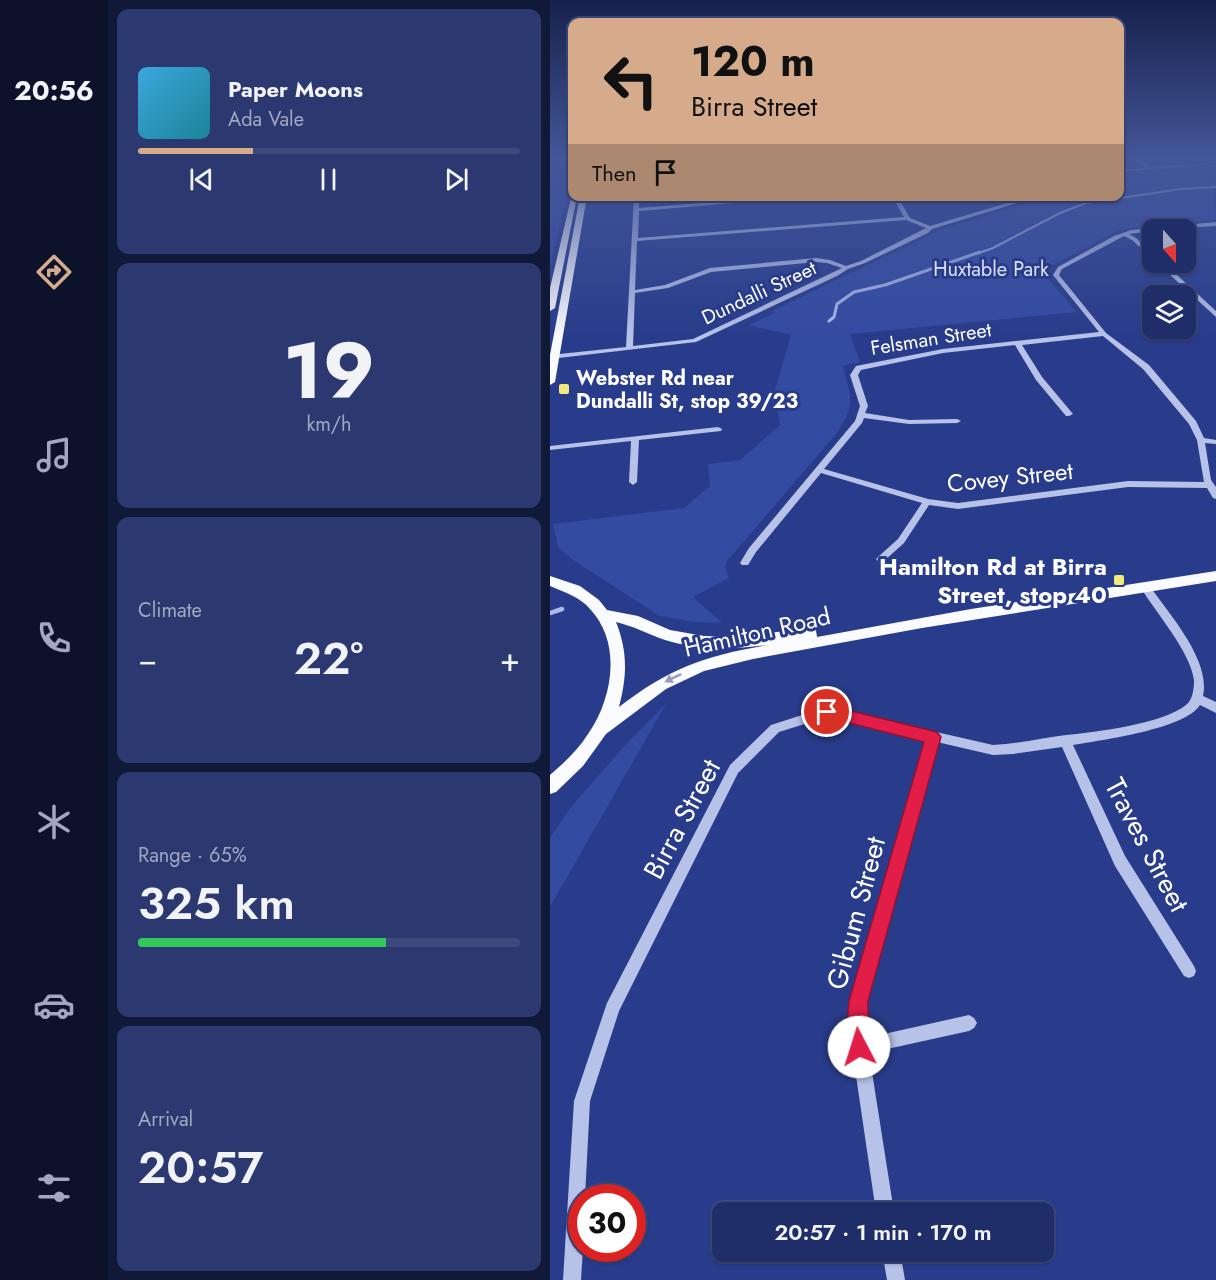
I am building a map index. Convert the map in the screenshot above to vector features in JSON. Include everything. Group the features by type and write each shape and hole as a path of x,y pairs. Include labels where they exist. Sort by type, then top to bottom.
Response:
{"main road":[{"path":"550,308 569,217"},
{"path":"550,382 552,357 580,217"},
{"name":"Hamilton Road","path":"601,729 653,688 702,666 904,625 1216,576"},
{"path":"550,786 580,758 601,729 612,704 619,669 616,639 606,615 584,595 552,579"},
{"name":"Hamilton Road","path":"606,615 633,620 668,635 719,643 904,625"}],"street":[{"path":"629,349 637,217"},
{"name":"Dundalli Street","path":"552,357 678,344 701,339 824,280 846,267 863,262 920,235 930,228 968,217"},
{"path":"635,240 907,218 930,228"},
{"path":"1216,224 1138,230 1124,234 1056,272 1060,282 1104,334 1146,367 1193,423 1201,440 1209,485 1216,496"},
{"path":"1124,234 1142,247"},
{"path":"632,292 666,287 698,274 725,267 821,260 846,267"},
{"path":"1171,273 1216,315"},
{"path":"551,296 566,295"},
{"name":"Felsman Street","path":"862,416 863,402 854,375 859,368 943,351 1104,334"},
{"path":"1017,343 1039,378 1069,414"},
{"path":"745,563 752,550 853,431 862,416 909,422 956,421"},
{"path":"550,448 718,429"},
{"path":"633,482 635,438"},
{"path":"1201,440 1216,442"},
{"name":"Covey Street","path":"820,470 928,502 968,506 1128,484 1209,485"},
{"path":"881,559 901,541 928,502"},
{"path":"1146,588 1195,664 1200,683 1197,698 1216,708"},
{"name":"Birra Street","path":"572,1280 582,1101 608,1018 734,769 775,728 827,712 993,750 1013,749 1165,722 1190,709 1197,698"},
{"name":"Gibum Street","path":"883,1202 859,1047 857,1017 859,1001 933,737"},
{"name":"Traves Street","path":"1065,740 1115,851 1189,971"},
{"path":"859,1047 968,1023"},
{"path":"893,1262 896,1280"}],"green space":[{"path":"550,217 562,217 550,265"},
{"name":"Huxtable Park","path":"984,217 1215,217 1215,220 1196,222 1196,219 1142,219 1142,227 1121,229 1049,267 1046,276 1076,312 850,334 860,362 843,366 850,394 850,408 843,424 728,560 725,567 729,578 693,597 722,623 695,622 660,616 573,560 558,547 553,524 684,508 710,486 708,464 740,460 780,425 774,393 791,335 748,325 775,313 772,311 943,229"},
{"path":"666,704 550,907 550,838 571,807 628,742"}],"waterway":[{"path":"976,254 993,248 1053,217"},
{"path":"829,321 834,317 837,304 854,292 885,285 980,252"},
{"path":"550,613 562,609"}],"place":[{"name":"Webster Rd near Dundalli St, stop 39/23","path":"564,389"},
{"name":"Hamilton Rd at Birra Street, stop 40","path":"1119,580"}],"route":[{"path":"827,712 933,737 859,1001 857,1028 859,1047"}]}
